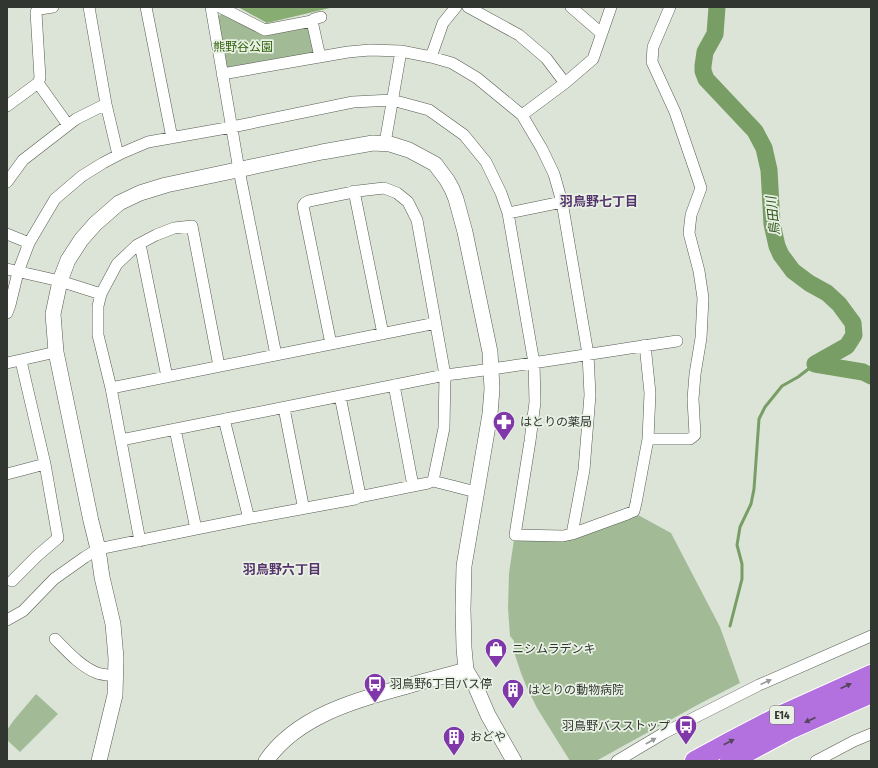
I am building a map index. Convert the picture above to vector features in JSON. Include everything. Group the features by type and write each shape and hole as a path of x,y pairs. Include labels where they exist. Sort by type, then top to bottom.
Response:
{"highway":[{"name":"E14","path":"695,761 782,715 871,675"},
{"name":"E14","path":"730,761 792,728 871,693"}],"street":[{"path":"7,106 38,83 40,78 36,12 40,9 54,7"},
{"path":"89,7 106,104 118,155"},
{"path":"146,7 172,138"},
{"path":"211,7 239,170 276,355"},
{"path":"220,7 265,30 317,19 320,57"},
{"path":"431,57 443,23 456,7"},
{"path":"468,7 519,35 546,58 565,83"},
{"path":"571,7 601,33"},
{"path":"522,115 565,83 593,58 611,7"},
{"path":"648,439 690,439 695,435 693,399 695,374 701,338 703,298 699,271 689,234 691,215 701,188 675,112 652,62 653,47 670,7"},
{"path":"222,74 370,50 401,51 452,63 478,78 522,115 542,149 554,174 562,202 588,354 590,395 584,470 572,534"},
{"path":"385,143 401,51"},
{"path":"38,83 68,125"},
{"path":"7,313 10,305 12,270 55,199 82,176 118,155 148,142 232,127 353,102 392,100 429,110 464,135 486,162 501,193 508,213 534,363 535,402 515,535 563,536 634,511 648,439 650,393 646,345"},
{"path":"7,182 23,160 76,119 106,104"},
{"path":"99,761 115,695 116,658 113,624 56,352 53,314 60,281 68,260 81,240 95,224 119,203 140,193 166,185 322,152 372,143 385,143 409,150 435,164 452,189 465,232 490,352 492,370 490,414 464,566 464,636 466,670 488,715 514,761"},
{"path":"331,344 304,206 305,203 354,192 384,188 397,193 408,202 417,220 445,375 444,428 433,481"},
{"path":"354,192 383,334"},
{"path":"508,213 562,202"},
{"path":"140,541 121,440 98,335 98,306 101,294 117,264 137,245 174,228 192,226 220,366"},
{"path":"7,234 29,244"},
{"path":"140,244 167,377"},
{"path":"12,270 60,281 101,294"},
{"path":"110,388 436,323"},
{"path":"121,440 445,375 492,370 676,341"},
{"path":"7,363 56,352"},
{"path":"9,579 58,538 45,464 21,360"},
{"path":"394,385 413,486"},
{"path":"340,396 360,495 359,497"},
{"path":"284,408 303,506 306,508"},
{"path":"224,420 248,515 246,519"},
{"path":"175,429 196,529"},
{"path":"7,474 45,464"},
{"path":"7,620 23,611 54,579 98,549 355,499 433,481 476,492"},
{"path":"617,761 664,733 759,685 871,636"},
{"path":"55,639 86,667 98,674 116,676"},
{"path":"266,761 283,741 301,727 325,714 368,697 466,670"},
{"path":"816,761 854,741 871,734"}],"green space":[{"path":"238,7 334,7 267,23"},
{"name":"熊野谷公園","path":"223,13 264,34 305,27 309,29 314,50 311,54 226,71 216,18"},
{"path":"638,515 671,533 720,627 740,683 596,761 570,761 537,708 527,688 514,652 514,641 510,636 508,608 509,573 514,540 523,540 527,537 572,540 602,527"},
{"path":"36,694 58,714 20,752 7,740 7,730"}],"waterway":[{"name":"鳥田川","path":"717,7 715,34 705,52 703,71 706,79 755,131 764,148 769,170 772,224 777,246 781,255 793,271 809,283 827,293 839,304 853,323 854,335 847,346 815,364"},
{"path":"730,626 742,579 742,564 737,545 740,527 751,504 754,489 759,419 765,407 782,386 798,377 815,364"},
{"name":"鳥田川","path":"815,364 863,372 871,376"}],"place":[{"name":"はとりの薬局","path":"504,442"},
{"name":"ニシムラデンキ","path":"496,668"},
{"name":"羽鳥野6丁目バス停","path":"375,704"},
{"name":"はとりの動物病院","path":"513,710"},
{"name":"羽鳥野バスストップ","path":"686,746"},
{"name":"おどや","path":"454,756"}],"district":[{"name":"羽鳥野七丁目","path":"599,201"},
{"name":"羽鳥野六丁目","path":"282,569"}]}
